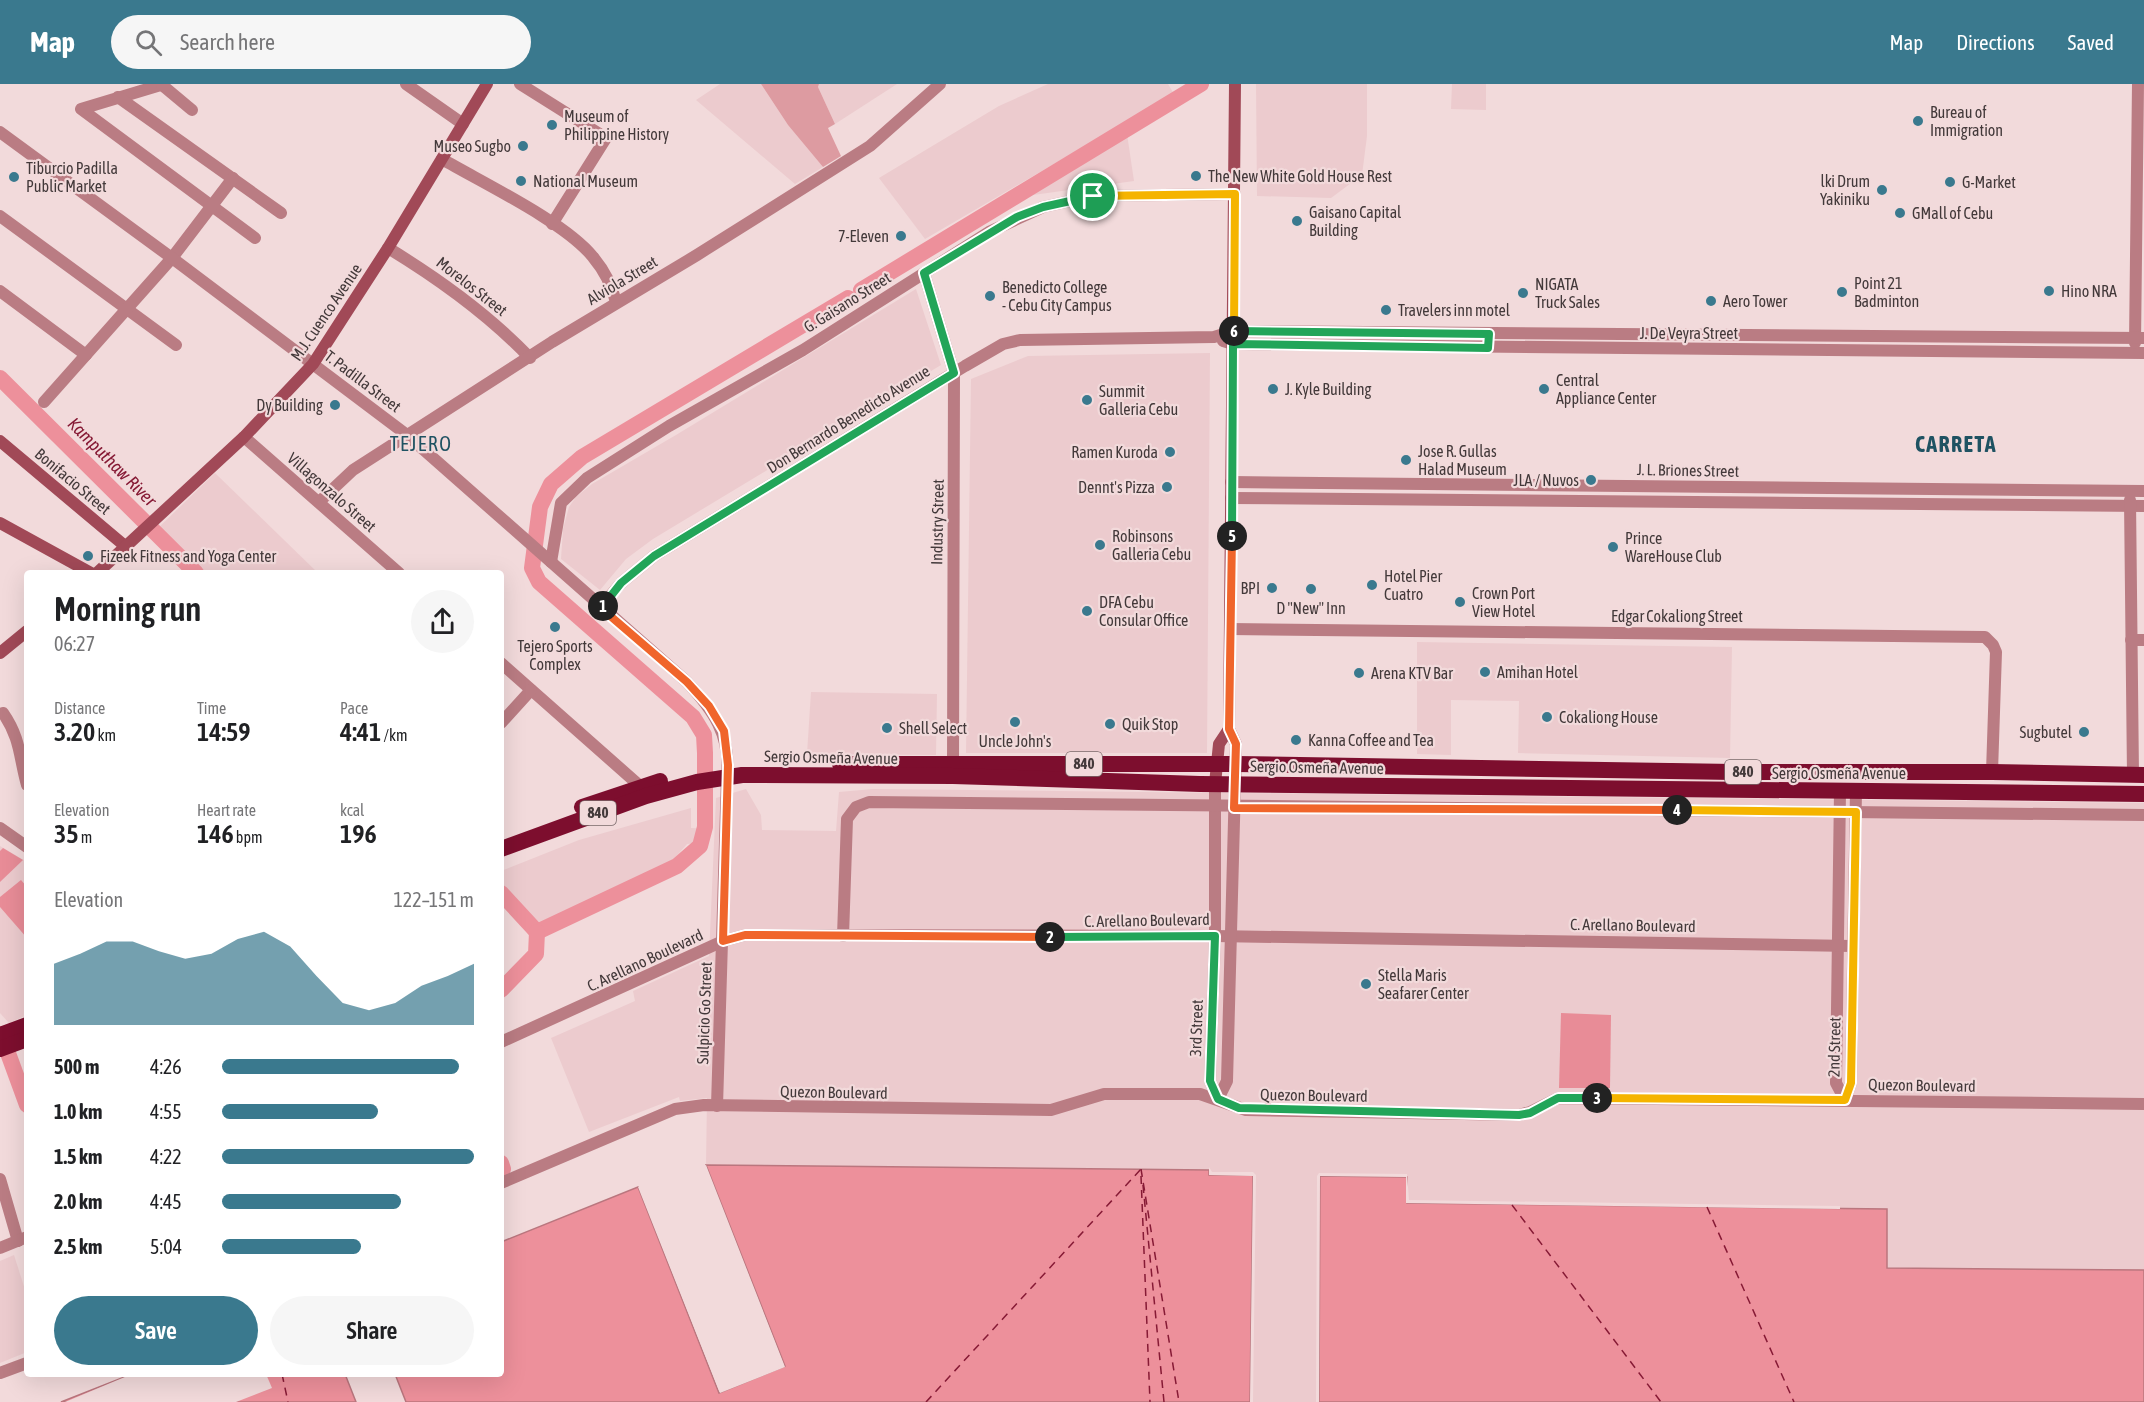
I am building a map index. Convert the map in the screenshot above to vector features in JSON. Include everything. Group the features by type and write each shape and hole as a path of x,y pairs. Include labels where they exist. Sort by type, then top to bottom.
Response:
{"highway":[{"name":"Sergio Osmeña Avenue","path":"504,836 640,786 713,774 1236,764 1734,772 1992,772 2138,775"},
{"name":"Sergio Osmeña Avenue","path":"953,770 1215,784 2138,794"},
{"name":"Sergio Osmeña Avenue","path":"504,848 713,774"},
{"path":"0,1035 24,1032"},
{"path":"0,1049 24,1033"}],"main road":[{"name":"M.J. Cuenco Avenue","path":"100,570 244,437 313,364 388,248 487,84"},
{"path":"1235,84 1229,729 1236,744 1235,784"},
{"name":"Bonifacio Street","path":"0,441 125,546"},
{"path":"0,523 86,570"},
{"path":"0,653 24,633"},
{"path":"1215,784 1219,744 1229,729"}],"street":[{"path":"192,110 163,84 81,109 255,238"},
{"path":"405,84 463,124"},
{"path":"520,84 606,138 552,224"},
{"name":"Alviola Street","path":"319,502 346,475 407,435 616,302 697,255 870,146 940,84"},
{"path":"2138,84 2139,353"},
{"path":"118,97 281,213"},
{"name":"T. Padilla Street","path":"0,132 407,435 687,682 709,706 724,731 713,774"},
{"path":"442,159 552,224 594,258 610,283 616,302"},
{"path":"44,402 172,258 233,178"},
{"name":"G. Gaisano Street","path":"546,558 561,503 587,478 669,426 803,350 989,232 1043,207 1093,196 1235,194"},
{"path":"0,216 176,345"},
{"name":"Morelos Street","path":"388,248 447,287 513,340 530,357"},
{"name":"Industry Street","path":"924,273 954,373 953,770"},
{"path":"0,291 86,355"},
{"name":"J. De Veyra Street","path":"1233,331 2139,338"},
{"name":"Don Bernardo Benedicto Avenue","path":"601,608 621,583 654,556 1003,344 1020,340 1214,337 1233,331"},
{"path":"1488,348 1489,334"},
{"name":"Don Bernardo Benedicto Avenue","path":"1214,337 1233,344"},
{"name":"J. De Veyra Street","path":"1233,344 2139,353"},
{"name":"Villagonzalo Street","path":"244,437 396,570"},
{"name":"J. L. Briones Street","path":"1231,482 2144,491"},
{"path":"1446,483 1447,499"},
{"path":"1583,501 1584,485"},
{"path":"1932,489 1932,505"},
{"path":"2130,491 2138,635 2138,775"},
{"name":"J. L. Briones Street","path":"1232,498 2144,506"},
{"name":"Edgar Cokaliong Street","path":"1230,629 1985,637 1996,652 1992,772"},
{"path":"504,666 640,786"},
{"path":"504,720 531,690"},
{"path":"3,713 14,729 24,770"},
{"name":"Sulpicio Go Street","path":"713,774 723,941 717,1106"},
{"name":"3rd Street","path":"1215,784 1215,936 1210,1081 1218,1099"},
{"name":"3rd Street","path":"1218,1099 1227,1081 1235,784"},
{"name":"2nd Street","path":"1845,1100 1836,1083 1836,946 1839,811 1848,791"},
{"name":"2nd Street","path":"1845,1100 1851,1083 1856,812 1848,791"},
{"path":"843,936 847,819 862,804 1002,802 1234,808 2139,815 2138,794"},
{"path":"0,828 24,845"},
{"name":"C. Arellano Boulevard","path":"504,1041 723,941 745,935 1215,936 1852,946"},
{"name":"Quezon Boulevard","path":"504,1182 675,1109 717,1106 1051,1110 1113,1093 1200,1094 1246,1110 1519,1115 1530,1113 1558,1098 2144,1104"},
{"path":"0,1179 22,1239 0,1248"},
{"path":"0,1373 24,1364"}],"shaded area":[{"path":"720,84 761,84 788,125 823,167 795,184 696,100"},
{"path":"761,84 819,84 818,87 835,124 828,128 841,156 823,167 788,125"},
{"path":"819,84 897,84 835,124 818,87"},
{"path":"1048,84 1168,84 1174,94 925,239 879,178 999,106"},
{"path":"1256,84 1367,84 1367,136 1362,175 1331,198 1257,196"},
{"path":"1452,84 1486,84 1486,110 1451,109"},
{"path":"1127,134 1134,181 1033,195 1075,165"},
{"path":"916,289 941,365 653,539 626,559 600,590 561,559 563,529 569,507 576,497 592,484"},
{"name":"Robinsons Galleria Cebu","path":"1210,353 1207,753 966,753 971,379 1028,356"},
{"path":"215,473 315,570 196,570 156,530"},
{"path":"1417,642 1732,647 1730,758 1518,753 1519,701 1451,700 1451,755 1417,754"},
{"path":"811,692 937,694 936,755 807,754"},
{"path":"746,789 761,815 762,830 836,831 839,792 873,789 2144,803 2144,1270 1887,1268 1887,1209 1406,1203 1320,1176 1319,1402 1250,1402 1253,1175 1209,1175 1208,1170 706,1165 707,1098 680,1101 679,1097 589,1132 551,1038 635,1001 633,991 709,956 716,798"},
{"path":"691,808 691,828 710,829 709,842 687,844 673,860 534,926 504,890 504,870 579,840"},
{"path":"0,846 24,860 24,1016 9,1023 0,1013"},
{"path":"3,848 23,860 0,882 0,851"},
{"path":"21,880 24,884 24,935 0,907 0,897"},
{"path":"1561,1013 1611,1015 1610,1088 1559,1088"},
{"path":"706,1165 1209,1170 1209,1175 1253,1175 1250,1402 406,1402 396,1377 504,1377 504,1241 638,1187 719,1393 785,1366"},
{"path":"1320,1176 1407,1177 1407,1203 1887,1209 1887,1268 2144,1270 2144,1402 1319,1402"},
{"path":"14,1255 24,1287 24,1353 0,1363 0,1261"},
{"path":"124,1377 346,1377 356,1402 61,1402"}],"pier":[{"path":"706,1165 785,1367 720,1393 638,1187 641,1186 721,1389 781,1365 703,1166"},
{"path":"1209,1167 1212,1172 1253,1172 1256,1175 1253,1402 1250,1402 1253,1176 1209,1175"},
{"path":"1319,1173 1407,1174 1409,1200 1840,1206 1840,1209 1406,1203 1406,1177 1320,1176 1319,1402 1316,1402 1317,1176"},
{"path":"125,1377 267,1377 272,1388 236,1402 65,1402"}],"waterway":[{"path":"861,290 1201,84"},
{"path":"537,932 677,866 700,846 705,827 704,735 693,717 539,582 532,568 540,507 551,484 582,457 848,298"},
{"name":"Kamputhaw River","path":"0,378 193,570"},
{"name":"Kamputhaw River","path":"504,896 537,932"},
{"path":"504,987 536,954 537,932"},
{"path":"1,1034 24,1097"}],"ferry route":[{"path":"1141,1169 1179,1402"},
{"path":"926,1402 1141,1169"},
{"path":"1141,1176 1150,1402"},
{"path":"1143,1185 1164,1402"},
{"path":"1512,1205 1661,1402"},
{"path":"1707,1207 1794,1402"},
{"path":"283,1377 288,1402"}],"place":[{"name":"Bureau of Immigration","path":"1918,121"},
{"name":"Museum of Philippine History","path":"552,125"},
{"name":"Museo Sugbo","path":"523,146"},
{"name":"The New White Gold House Rest","path":"1196,176"},
{"name":"Tiburcio Padilla Public Market","path":"14,177"},
{"name":"National Museum","path":"521,181"},
{"name":"G-Market","path":"1950,182"},
{"name":"lki Drum Yakiniku","path":"1882,190"},
{"name":"GMall of Cebu","path":"1900,213"},
{"name":"Gaisano Capital Building","path":"1297,221"},
{"name":"7-Eleven","path":"901,236"},
{"name":"Hino NRA","path":"2049,291"},
{"name":"Point 21 Badminton","path":"1842,292"},
{"name":"NIGATA Truck Sales","path":"1523,293"},
{"name":"Benedicto College - Cebu City Campus","path":"990,296"},
{"name":"Aero Tower","path":"1711,301"},
{"name":"Travelers inn motel","path":"1386,310"},
{"name":"J. Kyle Building","path":"1273,389"},
{"name":"Central Appliance Center","path":"1544,389"},
{"name":"Summit Galleria Cebu","path":"1087,400"},
{"name":"Dy Building","path":"335,405"},
{"name":"Ramen Kuroda","path":"1170,452"},
{"name":"Jose R. Gullas Halad Museum","path":"1406,460"},
{"name":"JLA / Nuvos","path":"1591,480"},
{"name":"Dennt's Pizza","path":"1167,487"},
{"name":"Robinsons Galleria Cebu","path":"1100,545"},
{"name":"Prince WareHouse Club","path":"1613,547"},
{"name":"Fizeek Fitness and Yoga Center","path":"88,556"},
{"name":"Hotel Pier Cuatro","path":"1372,585"},
{"name":"BPI","path":"1272,588"},
{"name":"D \"New\" Inn","path":"1311,589"},
{"name":"Crown Port View Hotel","path":"1460,602"},
{"name":"DFA Cebu Consular Office","path":"1087,611"},
{"name":"Tejero Sports Complex","path":"555,627"},
{"name":"Amihan Hotel","path":"1485,672"},
{"name":"Arena KTV Bar","path":"1359,673"},
{"name":"Cokaliong House","path":"1547,717"},
{"name":"Uncle John's","path":"1015,722"},
{"name":"Quik Stop","path":"1110,724"},
{"name":"Shell Select","path":"887,728"},
{"name":"Sugbutel","path":"2084,732"},
{"name":"Kanna Coffee and Tea","path":"1296,740"},
{"name":"Stella Maris Seafarer Center","path":"1366,984"}],"district":[{"name":"TEJERO","path":"421,444"},
{"name":"CARRETA","path":"1956,444"}],"route":[{"path":"1235,194 1233,331 1489,334 1488,348 1233,344 1229,729 1236,744 1234,808 1856,812 1851,1083 1845,1100 1558,1098 1530,1113 1519,1115 1246,1110 1218,1099 1210,1081 1215,936 1094,938 745,935 723,941 728,765 724,731 709,706 687,682 601,608 621,583 654,556 954,373 924,273 1017,217 1043,207 1093,196 1235,194"}]}
